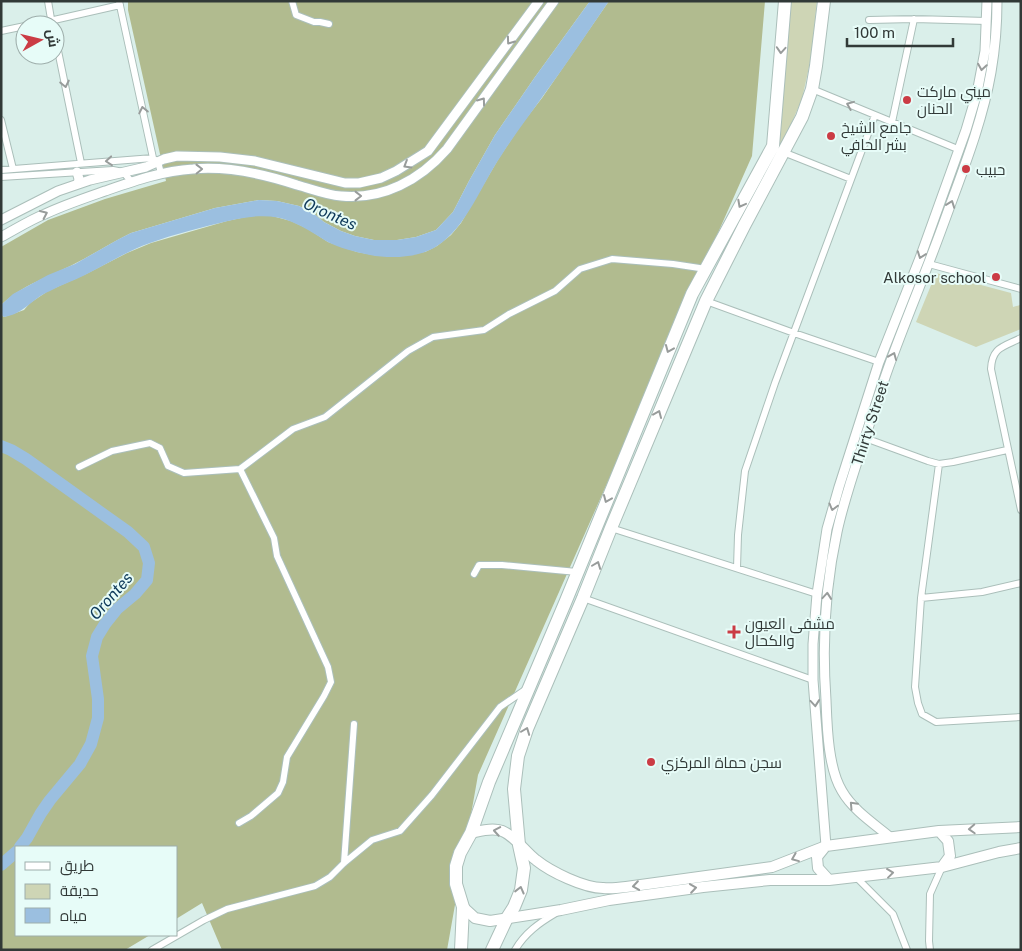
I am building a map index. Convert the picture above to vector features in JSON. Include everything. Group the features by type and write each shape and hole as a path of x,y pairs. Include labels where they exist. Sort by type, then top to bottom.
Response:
{"highway":[{"path":"492,950 521,890 524,868 519,845 514,789 518,756 527,729 706,301 744,226 779,149 785,1"},
{"path":"461,950 462,907 456,884 456,866 460,853 471,833 489,782 692,294 779,149 802,117 812,89 824,1"}],"main road":[{"path":"1,220 58,191 90,180 146,167 156,160 177,156 220,157 255,161 345,183 359,183 381,178 405,166 428,151 539,1"},
{"path":"1,237 43,214 131,181 161,173 192,169 219,169 258,175 340,196 366,197 395,188 418,176 436,162 554,1"},
{"name":"Thirty Street","path":"890,837 849,801 836,781 832,770 826,697 825,644 827,596 844,488 879,362 960,150 969,121 985,51 987,1"},
{"name":"Thirty Street","path":"826,846 813,680 813,644 817,594 827,529 865,438 889,366 929,264 961,174 985,98 990,74 997,1"},
{"path":"78,184 79,168"},
{"path":"952,171 961,174"},
{"path":"813,644 825,644"},
{"path":"471,833 488,830 498,830 507,833 537,861 558,874 580,883 601,888 626,887 772,867 826,846 939,831 1021,827"},
{"path":"939,831 948,841 950,856 942,867"},
{"path":"826,846 817,857 818,868 829,880"},
{"path":"462,907 476,918 490,921 561,910 609,900 703,887 770,880 829,880 942,867 1021,848"}],"street":[{"path":"48,1 51,15"},
{"path":"292,1 296,15 314,22 329,24"},
{"path":"65,19 119,3 156,160 161,173"},
{"path":"892,122 914,19"},
{"path":"869,20 987,21"},
{"path":"1,31 15,28"},
{"path":"60,65 79,168"},
{"path":"812,89 960,150"},
{"path":"737,568 738,535 745,471 775,383 875,115"},
{"path":"1,120 13,169"},
{"path":"779,149 851,179"},
{"path":"1,177 156,160"},
{"path":"1,170 79,168 113,170 123,172 131,181"},
{"path":"79,467 112,451 150,442 160,448 168,466 184,473 240,469 293,429 325,417 408,351 433,337 484,330 509,314 555,291 580,269 612,259 706,269"},
{"path":"929,264 1021,289"},
{"path":"706,301 879,362"},
{"path":"1021,338 999,348 992,358 991,369 1021,510"},
{"path":"865,438 939,464 1007,450"},
{"path":"939,464 921,598 915,687 918,704 922,714 936,722 1021,717"},
{"path":"239,823 251,816 278,793 283,782 287,756 331,682 328,667 277,556 274,538 240,469"},
{"path":"611,528 817,594"},
{"path":"474,574 479,565 502,565 577,572"},
{"path":"921,598 982,592 1021,583"},
{"path":"583,598 813,680"},
{"path":"178,935 227,908 315,886 330,877 372,840 400,831 432,795 500,707 529,688"},
{"path":"344,863 354,724"},
{"path":"930,950 930,894 942,867"},
{"path":"856,877 893,914 907,950"},
{"path":"514,950 521,939 540,922 561,910"},
{"path":"152,950 176,936"}],"green space":[{"path":"128,1 590,1 495,135 453,212 436,230 416,237 397,240 374,240 341,231 299,206 277,201 259,200 215,208 131,233 76,263 27,286 1,305 1,247 48,220 105,199 166,181 128,10"},
{"path":"609,1 765,1 752,156 478,775 447,950 222,950 202,903 178,918 178,846 15,846 15,936 148,936 125,950 1,950 1,315 4,317 24,310 30,303 48,291 151,243 250,216 272,216 291,221 328,242 357,252 379,256 425,252 437,246 451,235 461,223 499,158"},
{"path":"790,1 817,1 811,58 802,99 782,145 779,144"},
{"path":"936,273 1011,293 1013,307 1020,305 1021,308 1021,329 976,347 916,322"}],"water":[{"name":"Orontes","path":"590,1 609,1 506,148 465,217 448,238 430,250 405,256 387,257 370,255 336,246 301,226 284,219 268,216 244,218 218,223 142,246 43,294 17,313 4,317 1,315 1,305 13,294 48,275 75,264 131,233 215,208 259,200 277,201 299,206 341,231 374,240 397,240 416,237 436,230 453,212 495,135"}],"waterway":[{"name":"Orontes","path":"1,446 26,459 128,532 144,547 149,563 147,580 135,594 117,609 97,637 92,656 98,699 98,718 91,744 80,764 50,800 21,846"},
{"name":"Orontes","path":"1,865 15,853"}],"place":[{"name":"ميني ماركت الحنان","path":"907,100"},
{"name":"جامع الشيخ بشر الحافي","path":"831,136"},
{"name":"حبيب","path":"966,169"},
{"name":"Alkosor school","path":"996,277"},
{"name":"مشفى العيون والكحال","path":"734,632"},
{"name":"سجن حماة المركزي","path":"651,762"}]}
